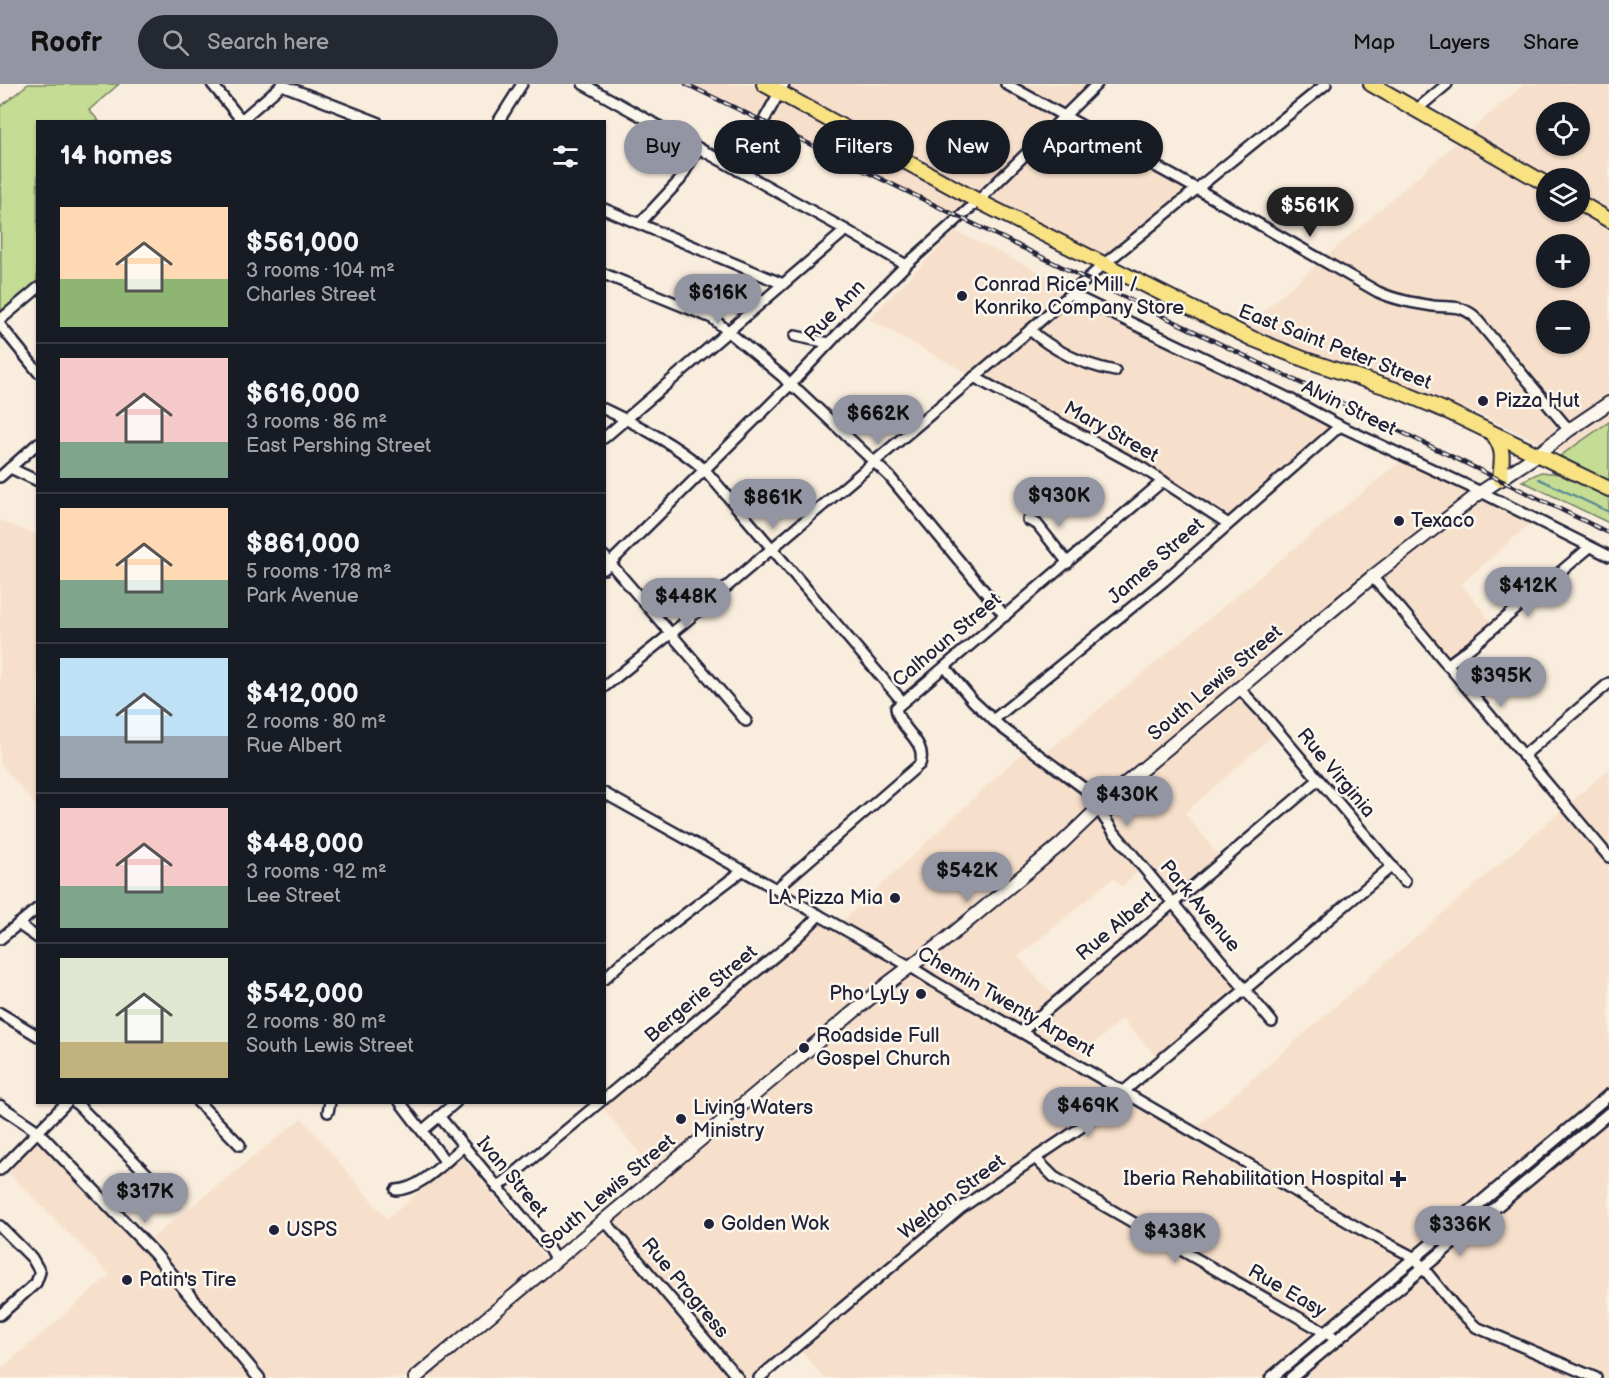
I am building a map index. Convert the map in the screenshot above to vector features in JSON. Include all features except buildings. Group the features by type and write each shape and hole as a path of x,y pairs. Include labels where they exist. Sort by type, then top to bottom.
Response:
{"main road":[{"name":"East Saint Peter Street","path":"764,84 782,88 978,201 1253,339 1306,360 1396,390 1449,412 1609,489"},
{"path":"1371,84 1536,178"},
{"path":"1590,209 1609,220"},
{"name":"South Lewis Street","path":"416,1378 887,984 911,967 1061,844 1114,793 1372,578 1481,492 1537,456 1569,430 1609,403"},
{"path":"1493,434 1501,445 1502,451 1500,479"}],"street":[{"path":"212,84 240,120"},
{"path":"242,120 283,84 372,120"},
{"path":"499,120 522,84"},
{"path":"583,84 648,120"},
{"path":"1006,84 1378,292 1396,299 1436,306 1456,306 1465,310 1473,315 1569,430"},
{"name":"Rue Ann","path":"606,562 705,470 906,265 978,201 1097,84"},
{"path":"606,685 772,549 1103,265 1326,84"},
{"path":"1416,110 1448,84"},
{"path":"764,120 782,88"},
{"path":"640,222 683,174"},
{"path":"744,174 906,265"},
{"path":"606,210 640,222 783,284"},
{"path":"606,436 846,230"},
{"path":"606,275 712,318 783,377 789,385 799,391 874,461 1005,615"},
{"path":"0,320 36,290"},
{"name":"Alvin Street","path":"1071,294 1609,556"},
{"path":"0,325 36,370"},
{"path":"1030,330 1044,342 1069,355 1095,367 1115,371"},
{"path":"795,336 829,343"},
{"name":"Mary Street","path":"974,377 1144,469 1227,523"},
{"path":"606,409 687,454 705,470 902,701"},
{"name":"James Street","path":"993,720 1164,581 1227,523 1326,441 1340,426"},
{"path":"0,477 36,445"},
{"path":"10,468 36,480"},
{"name":"Calhoun Street","path":"776,889 920,764 923,756 921,746 897,717 896,708 902,701 1163,481"},
{"path":"1028,520 1037,524 1068,562"},
{"path":"1447,665 1590,547"},
{"path":"606,562 671,633 746,721"},
{"path":"1372,578 1609,857"},
{"name":"Park Avenue","path":"945,667 973,701 993,720 1085,789 1113,831 1272,1022"},
{"path":"1523,756 1609,683"},
{"name":"Rue Virginia","path":"1239,688 1405,882"},
{"name":"Rue Albert","path":"1021,1032 1318,780"},
{"name":"Chemin Twenty Arpent","path":"606,794 776,889 1353,1225 1415,1258 1455,1307 1476,1327 1596,1378"},
{"name":"Weldon Street","path":"759,1378 961,1208 1080,1128 1392,866"},
{"path":"606,977 742,871"},
{"path":"0,939 36,910"},
{"name":"Bergerie Street","path":"606,1097 778,955 806,931 819,915"},
{"path":"18,924 36,937"},
{"path":"0,1013 36,1035"},
{"path":"1271,1378 1609,1095"},
{"path":"0,1170 65,1104"},
{"path":"77,1104 175,1202"},
{"path":"200,1104 240,1145"},
{"path":"402,1104 446,1161"},
{"path":"422,1131 454,1104"},
{"path":"497,1188 598,1104"},
{"path":"0,1106 37,1131 155,1254 259,1378"},
{"path":"1291,1378 1609,1113"},
{"name":"Ivan Street","path":"439,1116 549,1249 556,1261"},
{"path":"396,1190 415,1185 464,1147"},
{"name":"Rue Easy","path":"1036,1159 1054,1177 1338,1340"},
{"name":"Rue Progress","path":"605,1221 738,1378"},
{"path":"0,1226 32,1258 40,1272 36,1283 0,1315"}],"shaded area":[{"path":"686,84 1096,84 1065,116 1072,120 1022,120 1022,174 1163,174 1163,170 1197,189 1103,265 978,201 959,218 869,174 914,174 914,120 813,120 813,146 801,140 801,120 759,120"},
{"path":"1524,84 1609,84 1609,476 1477,413 1261,337 1244,328"},
{"path":"955,231 1340,419 1228,517 869,319"},
{"path":"1403,459 1531,523 1461,584 1494,625 1447,665 1371,578 1239,688 1278,731 1185,813 1219,856 1175,892 1148,862 1122,887 1113,878 1018,957 1053,995 1167,899 1246,989 1158,1058 1122,1019 1074,1062 1192,1131 1609,769 1609,1100 1286,1378 824,1378 797,1346 759,1378 263,1378 152,1238 302,1118 387,1219 461,1156 551,1265 653,1170 602,1107 820,920 835,928 1025,750 1038,759"},
{"path":"0,520 36,535 36,806 0,763"},
{"path":"1609,1112 1609,1378 1291,1378"},
{"path":"37,1131 256,1378 0,1378 0,1370 110,1275 3,1167"}],"green space":[{"path":"28,84 119,84 89,110 98,120 36,120 36,285 1,314 0,107"},
{"path":"1609,422 1609,481 1560,456"},
{"path":"1541,472 1560,474 1609,498 1609,523 1522,481"}],"waterway":[{"path":"1539,479 1609,512"}],"railway":[{"path":"686,84 1609,533"}],"place":[{"name":"Conrad Rice Mill / Konriko Company Store","path":"962,296"},
{"name":"Pizza Hut","path":"1483,401"},
{"name":"Texaco","path":"1399,521"},
{"name":"LA Pizza Mia","path":"895,898"},
{"name":"Pho LyLy","path":"921,994"},
{"name":"Roadside Full Gospel Church","path":"804,1048"},
{"name":"Living Waters Ministry","path":"681,1119"},
{"name":"Iberia Rehabilitation Hospital","path":"1398,1179"},
{"name":"Golden Wok","path":"709,1224"},
{"name":"USPS","path":"274,1230"},
{"name":"Patin's Tire","path":"127,1280"}]}
